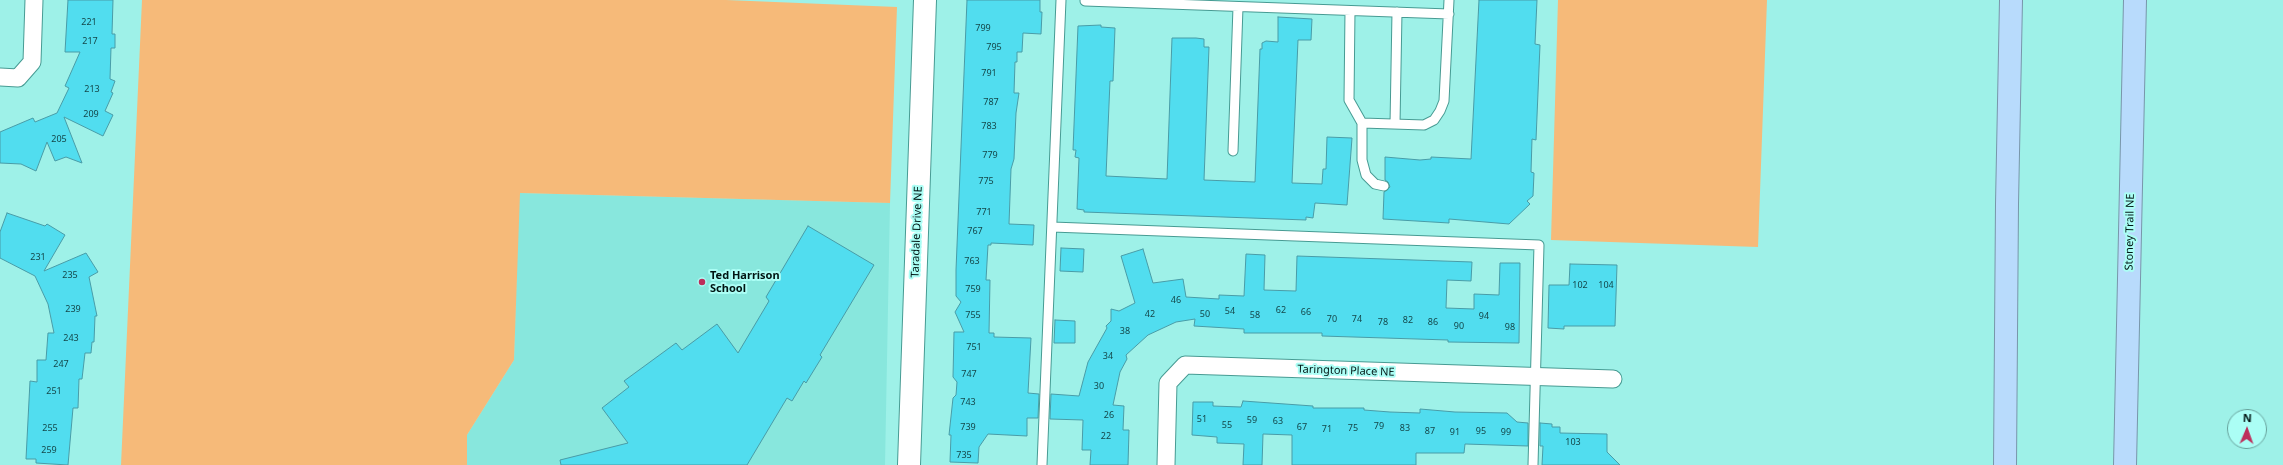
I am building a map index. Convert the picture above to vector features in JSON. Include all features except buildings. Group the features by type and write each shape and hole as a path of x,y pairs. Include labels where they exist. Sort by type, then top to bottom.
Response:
{"highway":[{"path":"2005,465 2007,204 2011,0"},
{"name":"Stoney Trail NE","path":"2125,465 2135,0"}],"street":[{"path":"0,77 18,78 32,62 34,0"},
{"name":"Taradale Drive NE","path":"909,465 925,0"},
{"name":"Tarington Place NE","path":"1166,465 1168,383 1185,366 1536,376 1613,380"}],"lane":[{"path":"1042,465 1061,0"},
{"path":"1362,123 1424,125 1434,120 1440,112 1444,101 1449,0"},
{"path":"1085,1 1189,3 1238,7 1448,14"},
{"path":"1233,151 1238,7"},
{"path":"1350,11 1349,100 1362,123 1362,160 1366,175 1375,184 1384,186"},
{"path":"1395,124 1397,12"},
{"path":"1052,227 1539,245 1533,465"}],"shaded area":[{"path":"142,0 726,0 897,7 890,203 520,193 514,360 467,435 467,465 121,465"},
{"path":"1558,0 1767,0 1758,247 1551,240"},
{"name":"Ted Harrison School","path":"519,193 890,203 885,465 467,465 467,435 514,360"}],"place":[{"name":"Ted Harrison School","path":"702,282"}]}
